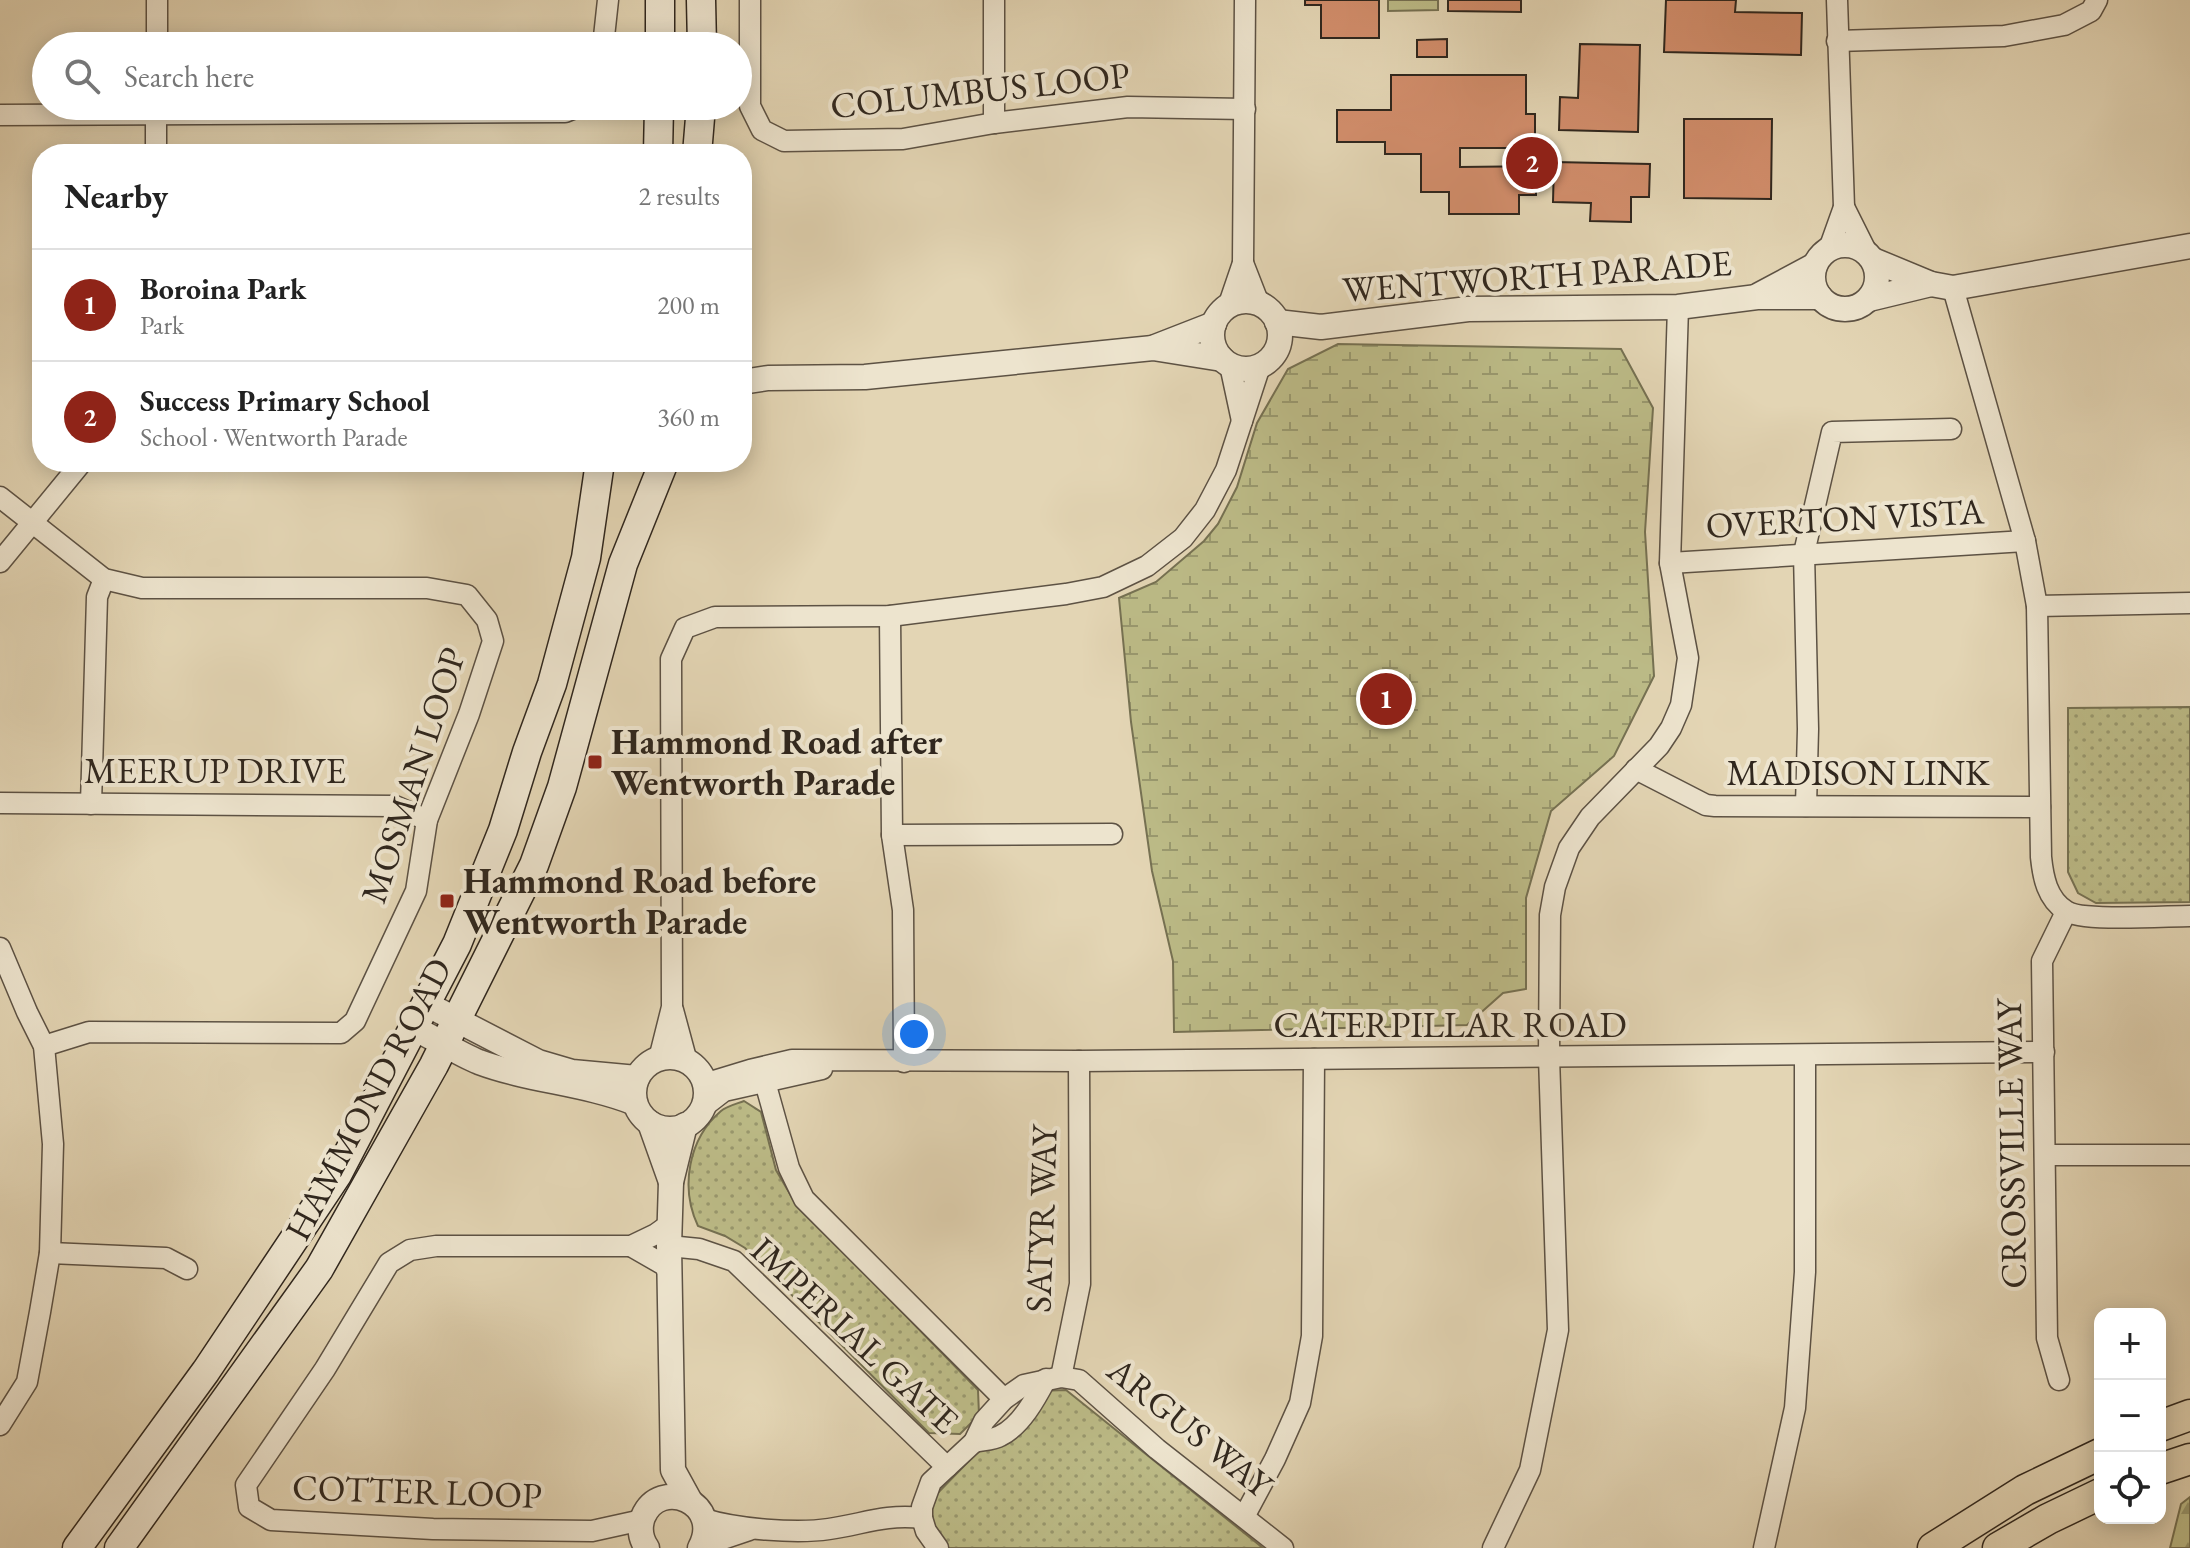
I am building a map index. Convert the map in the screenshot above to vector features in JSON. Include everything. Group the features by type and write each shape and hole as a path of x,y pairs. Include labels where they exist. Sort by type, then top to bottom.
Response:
{"main road":[{"path":"660,0 660,32"},
{"path":"701,0 702,32"},
{"path":"658,144 659,120"},
{"path":"698,144 700,120"},
{"name":"HAMMOND ROAD","path":"77,1548 206,1371 337,1175 457,944 503,830 552,684 586,558 599,472"},
{"name":"HAMMOND ROAD","path":"119,1548 319,1269 451,1031 534,865 562,787 623,564 660,472"},
{"path":"2166,1424 2190,1415"},
{"path":"1933,1548 2025,1490 2094,1457"},
{"path":"2166,1467 2190,1459"},
{"path":"1998,1548 2094,1497"}],"street":[{"path":"157,0 157,32"},
{"path":"605,32 608,0"},
{"name":"COLUMBUS LOOP","path":"750,0 750,32"},
{"path":"994,0 994,123"},
{"path":"1245,0 1243,263 1259,304"},
{"path":"1837,0 1844,207 1870,257 1877,278 1869,299"},
{"path":"1837,41 2004,36 2064,25 2091,11 2097,0"},
{"name":"COLUMBUS LOOP","path":"752,110 762,130 784,141 903,139 994,123 1128,107 1245,109"},
{"path":"0,115 32,114"},
{"path":"156,120 156,144"},
{"path":"1844,207 1813,277 1820,297 1828,305 1849,309 1869,299 2190,246"},
{"path":"1822,257 1849,245 1870,257 1942,286"},
{"name":"WENTWORTH PARADE","path":"1757,297 1822,257"},
{"path":"1242,421 1226,362 1213,343 1243,263"},
{"path":"1942,286 2025,541 2037,606 2044,886 2066,912 2087,917 2190,916"},
{"name":"WENTWORTH PARADE","path":"1277,322 1321,327 1468,309 1678,307 1757,297 1820,297"},
{"path":"752,380 865,377 1153,348 1250,369 1268,361 1278,346 1277,322 1259,304 1238,302 1221,315 1153,348"},
{"path":"1493,1548 1530,1470 1558,1330 1549,1057 1550,915 1561,864 1590,817 1659,746 1681,705 1688,658 1670,563 1678,307"},
{"name":"WENTWORTH PARADE","path":"1278,346 1321,327"},
{"path":"659,1059 672,1007 671,659 685,628 715,617 890,616 1103,587 1147,566 1183,538 1205,510 1226,470 1260,366"},
{"path":"752,373 768,378"},
{"path":"1806,806 1808,729 1804,553 1832,432 1951,429"},
{"path":"0,562 74,472"},
{"path":"0,497 104,579 97,597 91,804"},
{"name":"OVERTON VISTA","path":"1670,563 2025,541"},
{"name":"MOSMAN LOOP","path":"44,1046 89,1032 341,1033 355,1021 416,891 427,820 469,714 493,641 487,620 467,595 427,588 142,588 104,579"},
{"path":"2037,606 2190,603"},
{"path":"890,616 892,835 903,910 904,1062"},
{"name":"MADISON LINK","path":"1636,769 1706,805 2040,807"},
{"name":"MEERUP DRIVE","path":"0,803 395,806 427,820"},
{"path":"892,835 1112,834"},
{"name":"CROSSVILLE WAY","path":"2059,1380 2047,1338 2042,961 2066,912"},
{"path":"0,948 44,1046 53,1144 50,1253 27,1382 0,1425"},
{"path":"672,1007 687,1062"},
{"path":"419,1016 451,1031 538,1062 636,1091"},
{"name":"CATERPILLAR ROAD","path":"704,1084 792,1060 1079,1061 2044,1052"},
{"path":"1764,1548 1795,1408 1805,1272 1805,1056"},
{"path":"647,1529 673,1470 669,1273 671,1182 706,1092 701,1075 687,1062 678,1058 650,1063 636,1091 643,1118 667,1129 694,1117"},
{"path":"1245,1515 1300,1403 1312,1336 1314,1059"},
{"name":"SATYR WAY","path":"1053,1378 1080,1284 1079,1061"},
{"name":"CATERPILLAR ROAD","path":"694,1117 724,1091 858,1062"},
{"path":"765,1082 789,1168 804,1199 1004,1399"},
{"path":"650,1123 671,1182"},
{"path":"2045,1155 2190,1155"},
{"name":"COTTER LOOP","path":"647,1529 433,1538 271,1520 249,1507 246,1485 325,1369 389,1263 410,1250 436,1246 631,1246 669,1235"},
{"name":"IMPERIAL GATE","path":"669,1235 734,1261 947,1467"},
{"path":"631,1246 664,1265 669,1273"},
{"path":"50,1253 166,1258 187,1269"},
{"name":"ARGUS WAY","path":"974,1442 1000,1436 1010,1428 1053,1378"},
{"name":"ARGUS WAY","path":"922,1518 922,1507 931,1482 974,1442 984,1421 1004,1399 1024,1385 1053,1378 1079,1380 1157,1449 1245,1515 1283,1548"},
{"path":"673,1470 706,1528 701,1547"},
{"path":"647,1529 672,1497 697,1510 753,1529 828,1529 896,1515 922,1518 926,1531 938,1548"},
{"path":"701,1547 753,1529"}],"green space":[{"path":"1388,0 1438,0 1438,10 1388,11"},
{"path":"1338,344 1621,349 1653,408 1645,532 1654,676 1614,756 1551,811 1526,898 1526,989 1503,993 1467,1025 1174,1032 1173,961 1152,871 1131,722 1119,598 1156,582 1204,541 1218,524 1237,487 1257,423 1288,369"},
{"path":"2190,707 2190,902 2096,903 2078,893 2068,872 2068,708"},
{"path":"744,1101 761,1112 776,1170 794,1201 978,1390 979,1415 960,1434 929,1433 745,1248 698,1226 689,1196 694,1150 710,1122 721,1111"},
{"path":"1066,1390 1263,1548 947,1548 929,1517 929,1502 1037,1391"},
{"path":"2190,1497 2190,1548 2170,1548 2181,1504"}],"building":[{"path":"1305,0 1379,0 1379,38 1321,38 1321,5 1305,5"},
{"path":"1448,0 1521,0 1521,12 1448,11"},
{"path":"1666,0 1736,0 1735,12 1802,13 1801,55 1664,52"},
{"path":"1447,39 1447,57 1417,57 1417,40"},
{"path":"1580,44 1640,45 1638,132 1559,130 1560,97 1578,98"},
{"path":"1391,75 1526,75 1526,114 1535,114 1535,148 1460,148 1460,167 1536,166 1536,195 1519,195 1519,214 1449,214 1449,192 1421,192 1421,154 1385,154 1385,142 1337,142 1337,110 1391,110"},
{"path":"1684,119 1772,119 1771,199 1684,198"},
{"path":"1554,162 1650,164 1649,197 1631,197 1631,222 1590,221 1591,203 1553,202"}],"place":[{"name":"Success Primary School","path":"1532,163"},
{"name":"Boroina Park","path":"1386,699"},
{"name":"Hammond Road after Wentworth Parade","path":"595,762"},
{"name":"Hammond Road before Wentworth Parade","path":"447,901"}]}
